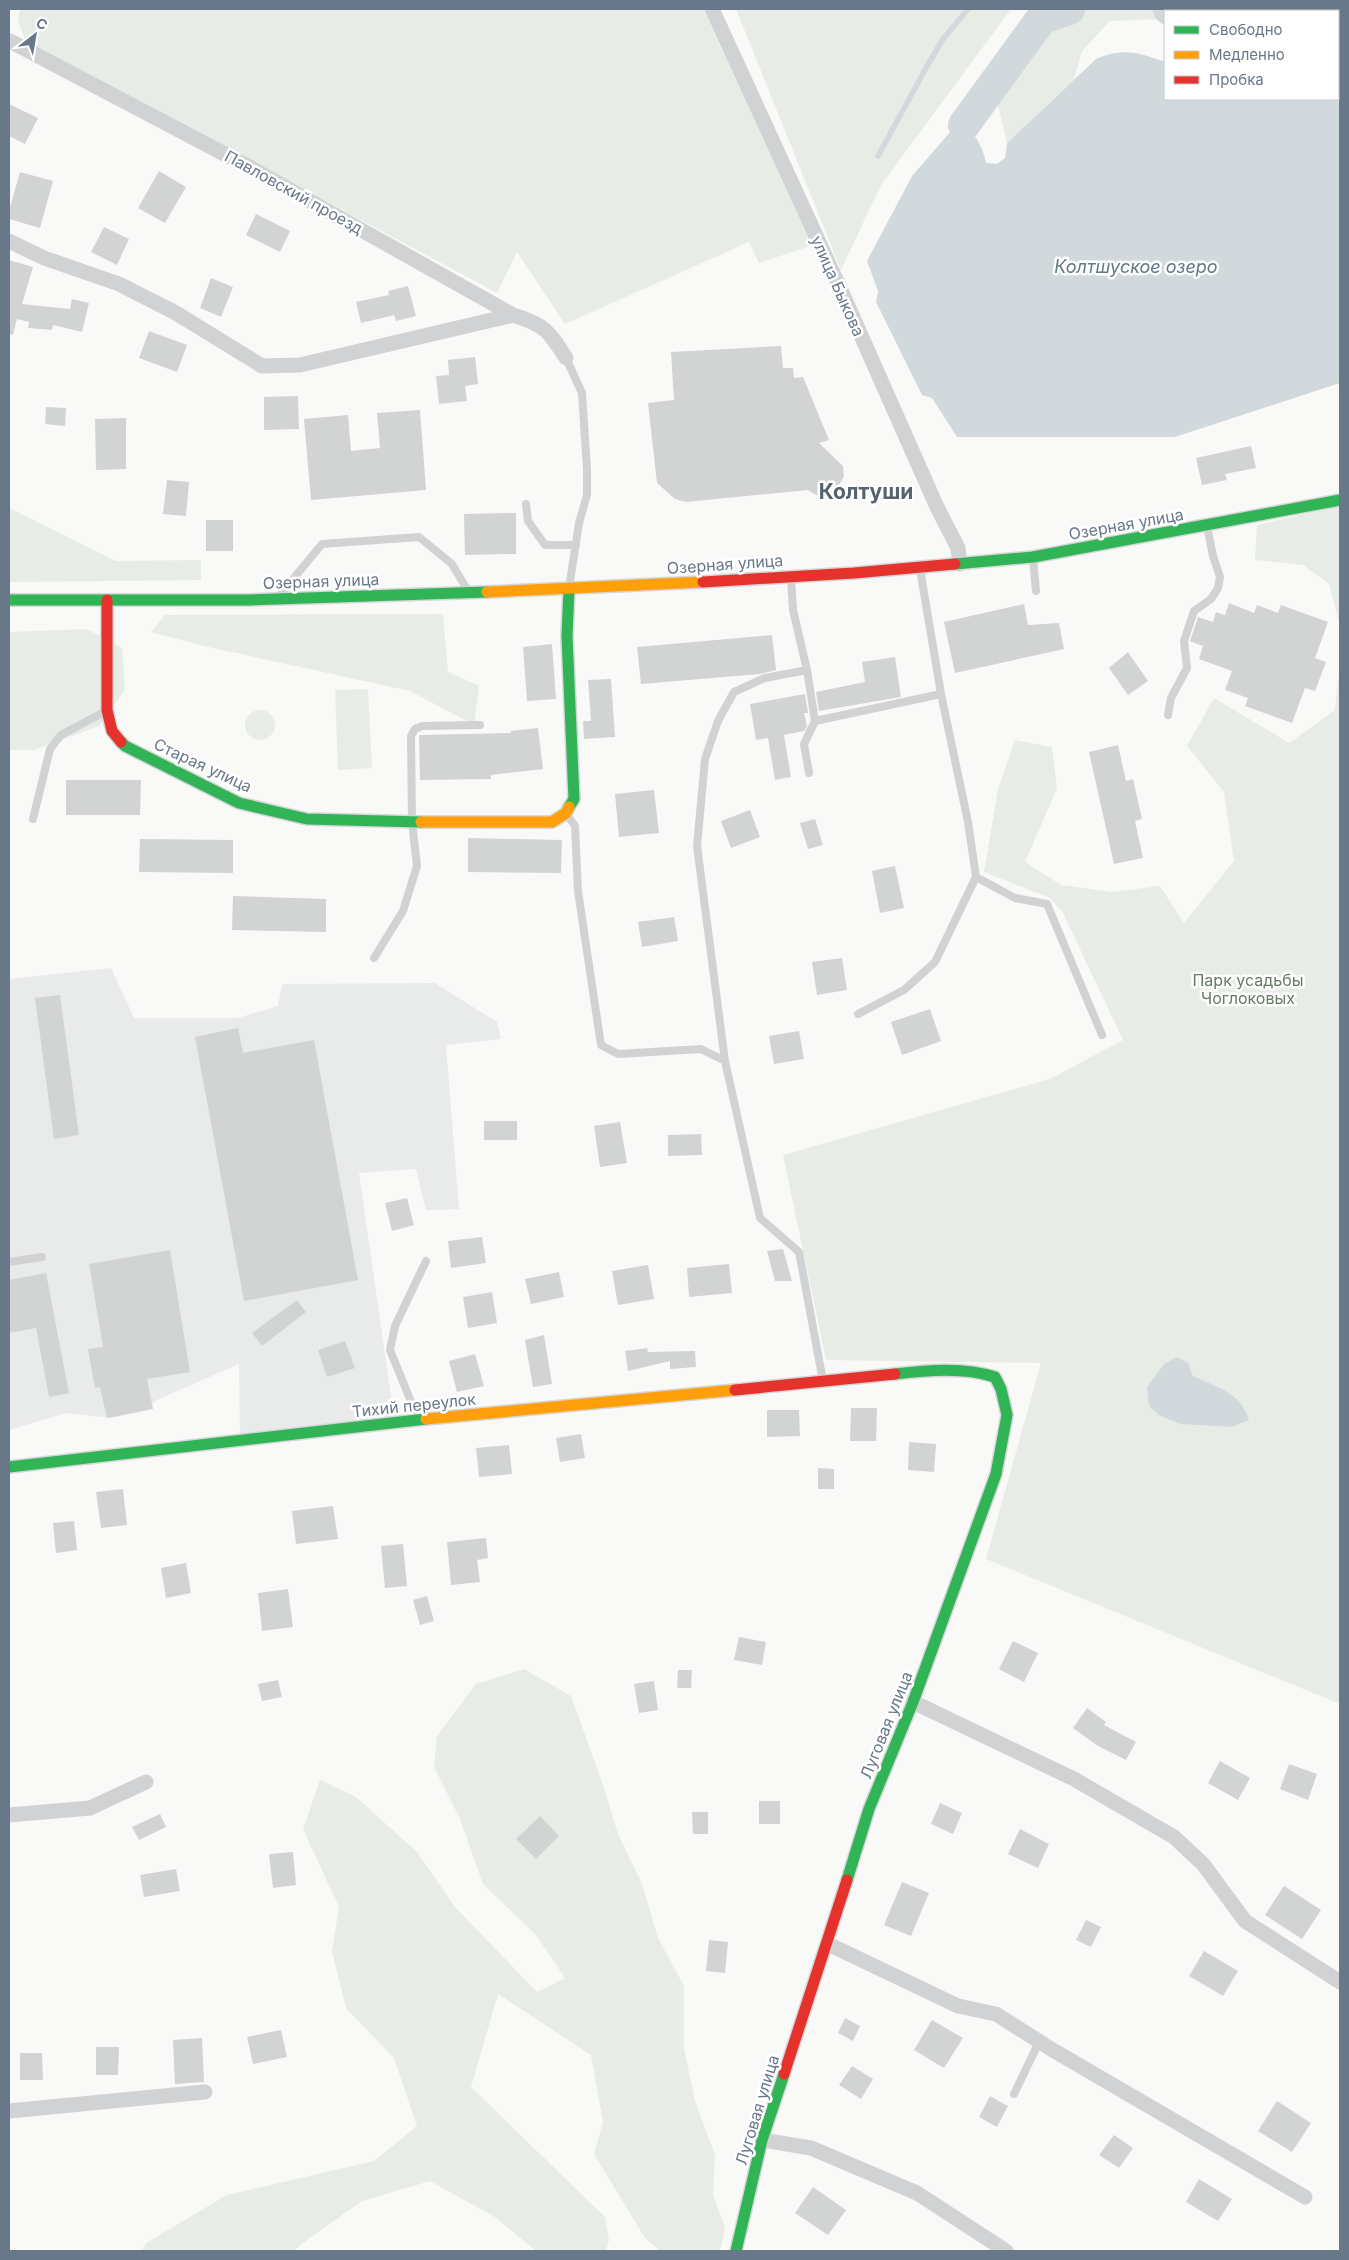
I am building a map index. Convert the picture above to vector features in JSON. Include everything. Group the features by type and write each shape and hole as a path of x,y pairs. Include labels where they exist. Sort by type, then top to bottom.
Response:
{"street":[{"name":"улица Быкова","path":"712,9 840,288 937,507 958,548 960,564"},
{"name":"Павловский проезд","path":"10,41 251,168 513,315 533,321 549,331 566,358"},
{"path":"9,241 44,258 119,284 176,314 262,366 300,365 513,315"},
{"name":"Озерная улица","path":"9,600 277,599 569,590 960,564 1033,557 1340,500"},
{"path":"566,813 574,798 567,636 569,590"},
{"name":"Старая улица","path":"107,600 107,710 112,731 125,746 239,803 307,819 412,822 552,822 566,813"},
{"name":"Луговая улица","path":"736,2251 762,2140 828,1944 869,1809 913,1702 996,1474 1007,1415 1001,1389 995,1377 982,1373 926,1370 823,1382"},
{"name":"Тихий переулок","path":"9,1467 418,1420 823,1382"},
{"path":"913,1702 1074,1779 1174,1837 1203,1864 1245,1920 1340,1982"},
{"path":"9,1815 90,1808 146,1782"},
{"path":"828,1944 958,2006 996,2014 1040,2042 1305,2197"},
{"path":"9,2111 205,2092"},
{"path":"762,2140 811,2148 917,2194 1006,2251"}],"lane":[{"path":"566,358 582,392 587,470 587,495 569,590"},
{"path":"526,504 528,521 545,545 576,546"},
{"path":"1168,715 1171,698 1187,668 1184,641 1194,611 1211,599 1218,588 1220,577 1213,556 1207,526"},
{"path":"277,599 322,544 419,537 452,564 469,593"},
{"path":"1033,557 1036,592"},
{"path":"858,1014 904,990 935,962 976,877 968,822 941,694 920,567"},
{"path":"791,576 794,610 807,670 815,721 804,744 809,773"},
{"path":"807,670 765,678 734,692 718,721 705,759 697,846 726,1060 760,1218 799,1252 823,1382"},
{"path":"815,721 941,694"},
{"path":"33,819 50,749 62,735 107,710"},
{"path":"374,958 403,911 418,866 412,822 411,736 415,729 422,726 480,725"},
{"path":"566,813 575,826 578,891 601,1044 618,1054 701,1050 726,1060"},
{"path":"976,877 1015,898 1047,904 1102,1034"},
{"path":"9,1262 42,1257"},
{"path":"418,1420 390,1350 394,1326 426,1261"},
{"path":"1014,2094 1040,2042"}],"shaded area":[{"path":"111,968 134,1018 238,1018 278,1006 282,984 435,983 497,1022 501,1039 446,1045 459,1209 426,1210 416,1169 359,1173 394,1417 240,1441 239,1364 157,1400 139,1412 111,1418 66,1413 9,1430 9,979"}],"green space":[{"path":"20,9 703,9 813,245 759,263 749,242 565,324 517,252 497,293 25,40 18,20"},
{"path":"736,9 1011,9 881,185 841,270"},
{"path":"1061,9 1171,9 1164,10 1164,19 1110,21 1082,51 1074,79 1007,143 996,96"},
{"path":"1340,506 1340,626 1329,584 1303,565 1255,560 1257,525"},
{"path":"9,508 116,561 201,560 201,580 9,582"},
{"path":"443,614 448,672 479,686 474,725 410,691 204,646 151,632 165,615"},
{"path":"87,629 122,648 125,690 99,726 34,750 9,750 9,632"},
{"name":"Парк усадьбы Чоглоковых","path":"1340,661 1340,1704 986,1559 1041,1363 826,1360 783,1155 1050,1079 1123,1040 1063,913 1050,898 984,872 998,789 1015,740 1052,747 1057,788 1025,862 1061,885 1112,892 1160,886 1184,923 1234,861 1224,792 1187,746 1214,698 1289,743 1335,710"},
{"path":"368,689 372,768 338,770 335,690"},
{"path":"260,710 270,715 275,725 270,735 260,740 250,735 245,725 250,715"},
{"path":"524,1669 571,1696 602,1782 618,1834 642,1884 658,1938 684,1986 684,2048 695,2101 715,2155 713,2194 725,2228 720,2251 660,2251 645,2238 594,2154 603,2122 591,2055 498,1994 471,2087 605,2217 609,2240 606,2251 536,2251 495,2217 430,2181 362,2201 294,2251 142,2251 146,2243 227,2195 374,2161 417,2126 394,2058 346,2008 332,1952 339,1907 303,1829 320,1780 356,1797 417,1852 455,1907 537,1992 565,1978 536,1935 483,1884 460,1819 434,1767 437,1736 476,1684"}],"water":[{"name":"Колтшуское озеро","path":"1340,16 1340,383 1175,437 957,437 932,398 922,395 876,302 878,291 867,261 912,176 958,123 968,129 977,139 986,163 997,164 1005,158 1007,143 1096,59 1123,52 1139,54 1164,62 1164,100 1339,100"},
{"path":"1177,1357 1188,1363 1193,1376 1234,1397 1240,1403 1249,1420 1232,1427 1181,1424 1160,1416 1149,1406 1147,1387 1164,1364"}],"building":[{"path":"9,104 38,118 25,144 9,136"},
{"path":"159,171 186,187 165,223 138,208"},
{"path":"20,172 53,181 40,228 9,219 9,211"},
{"path":"256,214 290,231 280,252 246,235"},
{"path":"104,227 129,239 117,265 91,252"},
{"path":"9,260 33,267 22,304 70,309 72,299 89,303 82,332 53,325 52,330 28,328 29,322 17,319 13,335 9,334"},
{"path":"211,278 233,287 221,317 200,308"},
{"path":"408,286 416,316 396,321 394,315 361,323 356,302 389,295 388,291"},
{"path":"149,331 187,345 177,372 139,358"},
{"name":"Колтуши","path":"781,346 783,368 793,368 794,378 803,377 829,440 819,443 843,466 844,477 836,489 829,495 818,496 808,490 686,502 675,499 657,483 648,403 674,400 671,352"},
{"path":"475,357 478,384 465,386 467,401 439,404 436,376 449,375 448,360"},
{"path":"298,396 299,429 264,430 264,397"},
{"path":"46,407 66,408 65,426 45,424"},
{"path":"420,410 426,490 311,500 304,419 348,415 351,451 380,448 377,413"},
{"path":"126,418 126,469 96,470 95,419"},
{"path":"1251,446 1256,468 1225,474 1227,480 1202,485 1196,458"},
{"path":"167,480 189,482 186,516 163,514"},
{"path":"516,513 516,554 465,555 464,514"},
{"path":"206,520 233,520 233,551 206,551"},
{"path":"1229,603 1254,613 1257,605 1278,613 1281,605 1328,622 1315,658 1326,662 1315,691 1305,688 1292,723 1245,706 1248,698 1225,690 1232,671 1199,659 1203,646 1190,641 1198,617 1213,622 1216,612 1225,615"},
{"path":"1024,604 1028,625 1059,623 1064,649 955,673 944,622"},
{"path":"772,635 776,670 760,674 641,684 637,647"},
{"path":"552,644 556,699 527,701 523,647"},
{"path":"1128,652 1148,681 1128,695 1109,668"},
{"path":"895,657 901,697 819,711 816,692 865,682 862,662"},
{"path":"611,679 615,737 584,739 583,721 591,721 588,680"},
{"path":"805,694 808,713 804,713 807,726 804,731 784,735 791,777 775,780 768,738 756,740 750,704"},
{"path":"538,728 543,769 491,775 491,779 420,780 419,735 511,733 511,731"},
{"path":"1118,745 1126,781 1133,779 1142,819 1135,821 1143,858 1114,864 1089,752"},
{"path":"66,780 141,780 140,815 66,815"},
{"path":"654,790 659,833 619,837 615,794"},
{"path":"750,810 760,837 731,848 721,821"},
{"path":"815,819 823,845 808,849 800,823"},
{"path":"468,838 562,840 561,873 468,872"},
{"path":"140,839 233,840 233,873 139,872"},
{"path":"895,866 904,908 880,913 872,871"},
{"path":"233,896 326,899 326,932 232,930"},
{"path":"674,917 678,941 642,947 638,922"},
{"path":"842,958 847,990 817,995 812,962"},
{"path":"60,995 79,1135 54,1139 35,998"},
{"path":"930,1009 941,1041 902,1055 891,1022"},
{"path":"238,1028 243,1053 314,1040 358,1280 244,1301 195,1037"},
{"path":"799,1031 804,1059 774,1064 769,1036"},
{"path":"484,1121 517,1121 517,1140 484,1140"},
{"path":"620,1122 627,1163 600,1167 594,1126"},
{"path":"701,1134 702,1155 668,1156 668,1135"},
{"path":"407,1198 414,1225 392,1231 385,1203"},
{"path":"482,1237 486,1263 451,1268 448,1241"},
{"path":"783,1249 792,1281 775,1281 767,1251"},
{"path":"170,1250 190,1372 147,1379 153,1409 107,1418 100,1387 95,1388 88,1349 103,1347 89,1264"},
{"path":"729,1264 732,1293 689,1297 687,1268"},
{"path":"648,1265 654,1299 618,1305 612,1271"},
{"path":"559,1272 564,1297 531,1304 525,1279"},
{"path":"46,1273 69,1393 49,1397 36,1328 9,1333 9,1280"},
{"path":"492,1292 497,1323 468,1328 463,1297"},
{"path":"297,1300 306,1312 262,1346 252,1333"},
{"path":"544,1335 552,1384 533,1387 525,1340"},
{"path":"345,1341 355,1368 327,1377 318,1350"},
{"path":"647,1348 648,1352 695,1351 696,1367 670,1369 670,1361 628,1371 625,1351"},
{"path":"475,1354 484,1386 457,1392 449,1361"},
{"path":"851,1408 877,1408 876,1441 850,1441"},
{"path":"767,1410 799,1410 800,1436 767,1437"},
{"path":"581,1434 585,1458 560,1462 556,1438"},
{"path":"909,1442 936,1444 934,1472 908,1470"},
{"path":"509,1445 512,1474 479,1477 476,1448"},
{"path":"818,1468 834,1469 834,1489 818,1489"},
{"path":"123,1489 127,1525 101,1528 96,1492"},
{"path":"333,1506 338,1539 296,1544 292,1511"},
{"path":"74,1521 77,1550 56,1553 53,1523"},
{"path":"486,1538 488,1558 477,1560 480,1582 451,1585 447,1542"},
{"path":"403,1544 407,1586 385,1588 381,1546"},
{"path":"186,1563 191,1593 166,1598 161,1568"},
{"path":"288,1589 293,1627 262,1631 258,1593"},
{"path":"427,1596 434,1621 420,1625 413,1600"},
{"path":"739,1637 766,1642 762,1665 734,1660"},
{"path":"1013,1641 1038,1653 1024,1682 999,1669"},
{"path":"678,1670 692,1670 691,1688 677,1688"},
{"path":"278,1680 282,1697 262,1701 258,1684"},
{"path":"654,1681 658,1710 639,1713 634,1684"},
{"path":"1087,1708 1106,1722 1104,1725 1136,1742 1126,1760 1098,1746 1073,1728"},
{"path":"1220,1761 1250,1778 1238,1800 1208,1783"},
{"path":"1289,1764 1317,1774 1308,1800 1280,1789"},
{"path":"759,1801 780,1801 780,1824 759,1824"},
{"path":"940,1803 962,1813 953,1834 931,1824"},
{"path":"692,1812 708,1812 708,1834 693,1834"},
{"path":"160,1814 166,1827 139,1840 132,1827"},
{"path":"540,1816 559,1836 536,1859 516,1839"},
{"path":"1020,1829 1049,1844 1038,1868 1008,1854"},
{"path":"293,1852 296,1885 273,1888 269,1854"},
{"path":"176,1869 180,1891 144,1897 140,1875"},
{"path":"902,1882 929,1893 911,1936 884,1925"},
{"path":"1284,1886 1321,1910 1302,1939 1265,1915"},
{"path":"1086,1920 1101,1927 1091,1947 1076,1940"},
{"path":"709,1940 728,1942 725,1973 706,1971"},
{"path":"1204,1951 1238,1971 1223,1996 1189,1976"},
{"path":"845,2018 860,2026 853,2041 838,2033"},
{"path":"932,2020 963,2038 944,2068 914,2050"},
{"path":"281,2030 287,2057 253,2064 247,2037"},
{"path":"202,2038 204,2082 175,2084 173,2040"},
{"path":"96,2047 119,2047 118,2075 96,2075"},
{"path":"20,2053 42,2053 43,2080 20,2080"},
{"path":"852,2066 873,2079 861,2099 839,2085"},
{"path":"990,2096 1008,2106 997,2127 979,2117"},
{"path":"1277,2101 1311,2123 1292,2152 1258,2131"},
{"path":"1114,2135 1133,2148 1119,2168 1099,2155"},
{"path":"1199,2179 1232,2199 1218,2221 1186,2202"},
{"path":"813,2187 846,2210 828,2235 795,2213"}],"waterway":[{"path":"878,156 943,39 968,9"},
{"path":"964,125 1042,18 1069,9"},
{"path":"1169,9 1173,10"}],"traffic: fast":[{"path":"955,564 1033,557 1340,500"},
{"path":"569,589 567,636 574,799 569,807"},
{"path":"9,600 248,600 487,592"},
{"path":"121,742 125,746 239,803 307,819 421,822"},
{"path":"847,1880 869,1809 913,1702 996,1474 1007,1415 1001,1389 995,1377 958,1371 895,1374"},
{"path":"9,1467 426,1419"},
{"path":"736,2251 762,2140 784,2074"}],"traffic: slow":[{"path":"487,592 703,582"},
{"path":"421,822 552,822 566,813 569,807"},
{"path":"426,1419 735,1390"}],"traffic: jam":[{"path":"703,582 854,573 955,564"},
{"path":"107,600 107,710 112,731 121,742"},
{"path":"735,1390 895,1374"},
{"path":"784,2074 847,1880"}],"district":[{"name":"Колтуши","path":"866,491"}]}
